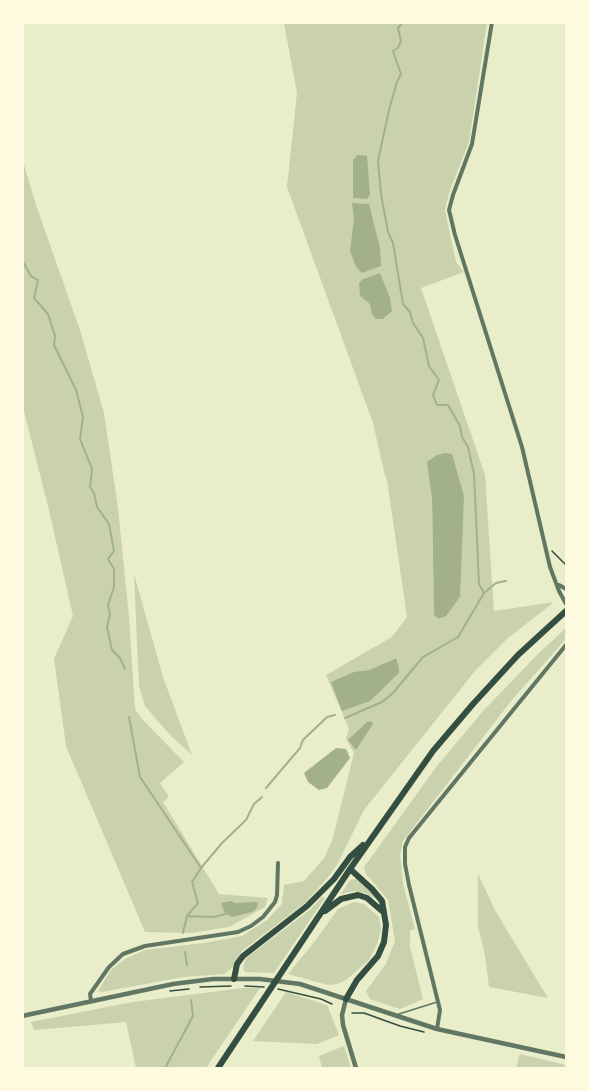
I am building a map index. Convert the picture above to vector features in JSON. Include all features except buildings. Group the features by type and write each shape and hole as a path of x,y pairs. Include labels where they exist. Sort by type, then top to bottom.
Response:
{"main road":[{"path":"218,1068 398,798 433,751 518,655 567,610"},
{"path":"235,982 237,964 243,956 307,906 334,879 350,857 371,839"},
{"path":"346,999 351,989 374,962 385,936 385,914 382,901 350,869"},
{"path":"319,916 341,898 358,895 367,897 385,914"}],"street":[{"path":"492,22 472,144 449,210 522,447 550,567 559,591 567,604"},
{"path":"558,585 567,589"},
{"path":"437,1029 440,1016 409,885 405,847 409,838 567,645"},
{"path":"91,1001 90,994 109,967 123,954 145,946 238,932 251,926 263,917 275,902 278,895 278,863"},
{"path":"22,1016 173,984 235,982 244,979 300,984 437,1029 567,1057"},
{"path":"346,999 342,1019 356,1068"}],"lane":[{"path":"395,1015 437,1002"}],"path":[{"path":"546,550 551,551 567,565"},
{"path":"199,987 235,982"},
{"path":"162,993 190,988"},
{"path":"297,993 332,1004"},
{"path":"352,1013 364,1014 423,1031"}],"shaded area":[{"path":"284,23 487,23 469,142 449,193 445,210 456,262 464,272 421,288 485,475 494,611 554,602 508,638 475,671 364,810 337,865 328,877 306,902 242,951 232,968 224,974 184,977 102,992 98,991 111,970 125,959 145,950 242,936 267,920 282,904 284,885 304,881 324,858 332,841 354,753 346,739 349,729 326,675 392,637 407,617 387,480 373,423 287,187 297,93","holes":["452,454 460,597 438,619 434,615 432,498","395,658 399,668 354,672 369,670"]},
{"path":"357,155 367,156 370,195 367,199 353,198 353,161"},
{"path":"22,158 80,330 104,413 118,508 135,709 184,762 160,783 169,797 163,802 219,894 268,898 265,907 229,927 191,933 145,932 66,746 54,659 73,616 23,407"},
{"path":"352,203 369,204 380,248 381,266 362,273 356,267 350,251 354,219"},
{"path":"380,273 390,298 392,311 383,319 376,319 372,314 370,304 360,296 359,283 363,279"},
{"path":"445,453 452,454 464,496 460,597 446,616 438,619 434,615 432,498 427,462"},
{"path":"134,574 163,677 192,755 170,735 145,706 139,686"},
{"path":"566,628 566,639 511,701 403,841 400,855 403,884 415,929 410,930 410,947 423,999 400,1009 370,999 366,991 386,964 395,941 388,900 366,874 364,867 437,766 484,710"},
{"path":"396,658 399,673 370,701 342,711 331,682 354,672 369,670"},
{"path":"371,721 373,724 356,750 348,740"},
{"path":"336,748 346,749 350,758 327,788 319,790 308,782 304,773"},
{"path":"478,874 496,912 548,998 489,987 485,955 478,927"},
{"path":"356,879 376,899 365,893 354,891 341,894 350,880"},
{"path":"322,897 325,898 274,973 245,972 243,969 246,958 310,910"},
{"path":"231,901 235,903 258,902 257,908 252,912 233,917 225,914 221,903"},
{"path":"354,902 364,904 379,917 381,929 378,942 369,960 346,980 337,984 328,985 288,974 338,909"},
{"path":"243,988 260,988 206,1068 136,1068 126,1022 34,1030 31,1022 133,1002"},
{"path":"286,992 327,1005 339,1035 317,1044 253,1041"},
{"path":"344,1046 351,1068 322,1068 319,1056"},
{"path":"520,1054 566,1065 566,1068 516,1068"}],"waterway":[{"path":"345,718 382,702 393,693 423,657 458,637 484,593 479,584 474,474 468,447 462,437 460,426 448,405 437,405 433,395 439,380 429,366 423,338 413,323 410,312 403,304 393,243 388,232 381,194 378,161 389,110 401,74 393,51 398,48 401,41 398,28 403,22"},
{"path":"22,260 31,276 38,280 34,298 48,314 55,336 54,345 76,390 83,417 80,439 92,469 90,487 97,507 109,524 114,551 108,559 114,569 114,587 108,605 110,615 107,627 112,650 120,658 125,669"},
{"path":"484,593 496,583 506,581"},
{"path":"266,788 300,748 303,740 327,717 335,715"},
{"path":"129,717 140,777 201,868"},
{"path":"183,933 187,916 198,903 192,882 222,843 246,820 254,804 262,797"},
{"path":"187,916 214,917 225,914"},
{"path":"185,952 187,965"},
{"path":"165,1068 193,1016 191,1000"}]}
